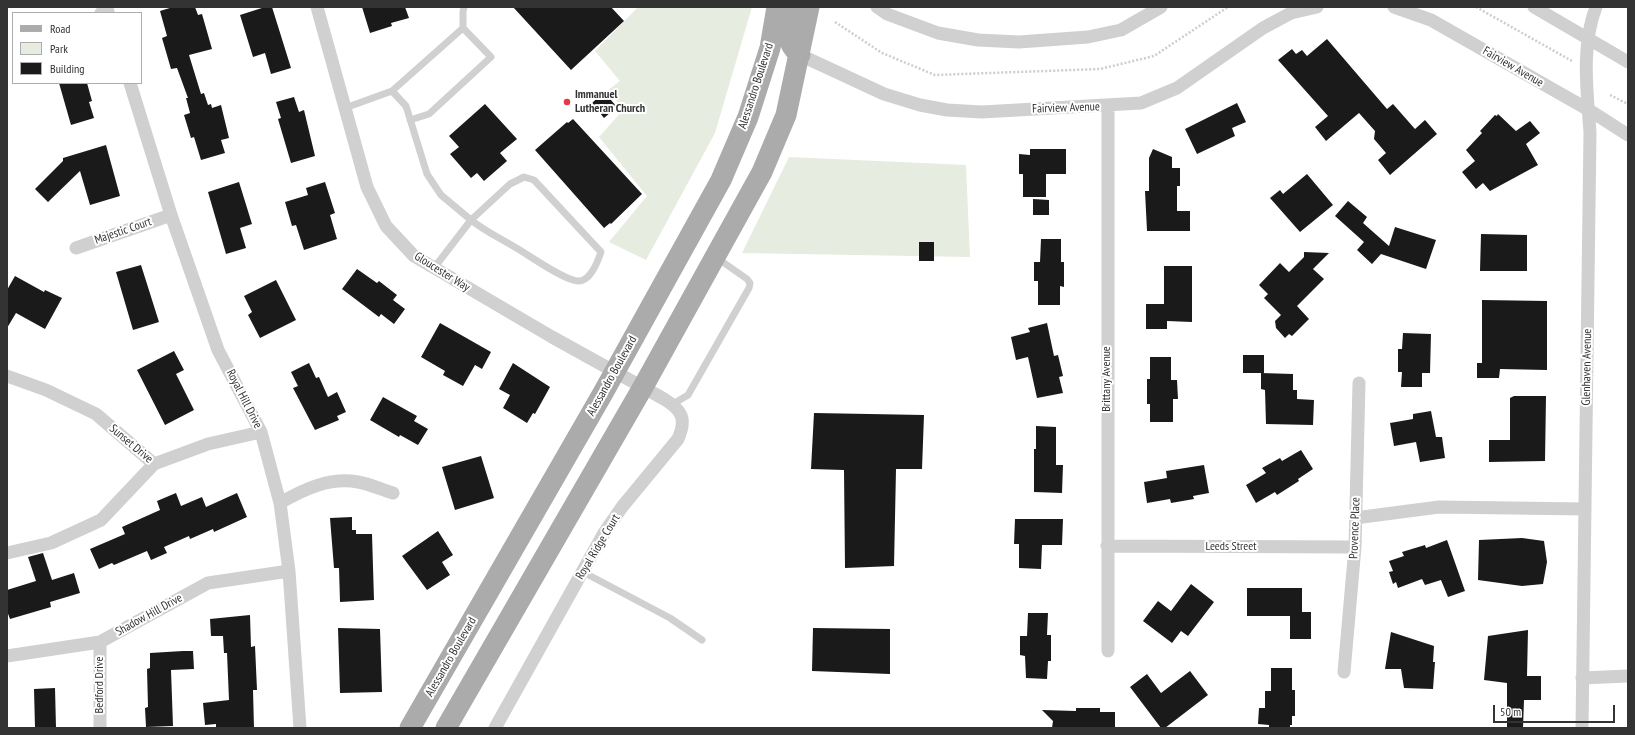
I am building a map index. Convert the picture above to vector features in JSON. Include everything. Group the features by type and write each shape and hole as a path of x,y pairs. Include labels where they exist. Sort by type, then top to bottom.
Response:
{"main road":[{"name":"Alessandro Boulevard","path":"410,728 615,372 721,180 748,117 770,48 777,7"},
{"path":"789,7 787,30 789,42 800,55"},
{"path":"446,728 642,387 762,172 786,115 809,7"}],"street":[{"name":"Gloucester Way","path":"317,7 367,187 386,226 414,256 642,387"},
{"path":"877,7 887,14 938,33 978,40 1019,42 1088,37 1121,30 1154,9"},
{"name":"Fairview Avenue","path":"800,55 884,94 920,105 947,110 982,112 1141,103 1177,88 1263,28 1291,13 1317,7"},
{"name":"Fairview Avenue","path":"1394,7 1431,20 1589,110 1628,135"},
{"path":"1534,7 1628,62"},
{"name":"Glenhaven Avenue","path":"1582,728 1590,132 1587,39 1596,7"},
{"name":"Royal Hill Drive","path":"130,84 171,215 218,350 261,432 280,503 289,571 300,728"},
{"name":"Brittany Avenue","path":"1108,106 1108,651"},
{"name":"Majestic Court","path":"76,248 171,215"},
{"name":"Sunset Drive","path":"7,376 46,390 96,414 154,464 208,444 261,432"},
{"name":"Provence Place","path":"1344,672 1355,547 1358,383"},
{"path":"642,387 673,404"},
{"name":"Royal Ridge Court","path":"495,728 604,533 622,507 678,439 684,427 681,416 673,404"},
{"path":"7,553 51,543 101,520 154,464"},
{"path":"280,503 299,492 330,481 358,482 394,493"},
{"path":"1355,518 1439,507 1585,509"},
{"name":"Leeds Street","path":"1107,546 1355,547"},
{"name":"Shadow Hill Drive","path":"7,656 100,642 208,583 289,571"},
{"name":"Bedford Drive","path":"100,642 100,728"},
{"path":"1582,678 1628,676"}],"lane":[{"path":"410,120 429,114 491,57 463,28 464,7"},
{"path":"344,108 392,91 463,28"},
{"path":"392,91 406,106 427,174 441,194 471,220 484,231 517,248 552,270 577,281 585,280 596,265 601,252 534,180 524,177 510,184 471,220 434,268"},
{"path":"673,404 688,395 749,288 750,283 747,279 715,257"},
{"path":"583,572 670,618 702,640"}],"path":[{"path":"1476,7 1572,61"},
{"path":"1610,95 1628,104"}],"green space":[{"path":"638,7 752,7 715,133 646,260 609,242 647,196 599,137 624,109 607,91 620,81 595,51"},
{"path":"789,157 966,165 970,257 742,253"}],"building":[{"path":"173,7 195,7 198,15 202,14 212,49 189,55 201,94 204,93 208,105 211,104 212,108 221,105 229,138 221,140 225,153 201,160 194,137 191,138 184,115 190,113 186,98 188,98 177,68 171,69 162,38 167,36 160,11"},
{"path":"265,7 272,7 291,68 271,74 265,53 253,57 240,15"},
{"path":"362,7 405,7 409,18 391,23 392,26 370,33"},
{"path":"513,7 611,7 624,21 571,70"},
{"path":"1327,39 1387,109 1393,104 1415,129 1425,120 1437,134 1390,175 1378,160 1386,153 1374,139 1375,131 1359,113 1326,141 1315,127 1328,116 1278,60 1292,49 1296,54 1302,50 1307,56"},
{"path":"59,84 87,84 92,101 89,102 94,118 71,125"},
{"path":"604,92 617,107 604,118 592,103"},
{"path":"294,97 299,112 304,110 315,156 291,163 278,119 281,118 276,102"},
{"path":"1237,103 1246,122 1232,128 1235,136 1197,154 1185,129"},
{"path":"485,104 517,139 500,153 507,161 484,181 477,173 471,178 450,154 459,147 449,136"},
{"path":"1498,114 1516,131 1530,121 1540,133 1526,144 1538,165 1490,191 1483,183 1476,189 1462,172 1475,161 1466,150 1482,133 1480,131 1495,115 1497,116"},
{"path":"573,119 642,194 611,224 610,223 604,228 535,150 567,122 568,123"},
{"path":"106,145 120,196 90,205 80,171 48,202 35,189 63,161 63,158"},
{"path":"1030,149 1066,149 1066,174 1046,174 1046,197 1023,197 1023,174 1019,174 1019,154 1030,155"},
{"path":"1153,149 1172,157 1172,168 1180,168 1180,186 1177,186 1177,211 1190,211 1190,231 1147,231 1145,191 1149,191 1149,158"},
{"path":"1307,174 1333,205 1300,232 1270,198 1280,190 1283,194"},
{"path":"239,182 252,224 240,228 246,248 226,254 208,192"},
{"path":"325,182 335,213 330,215 337,239 304,250 296,225 292,226 285,202 308,195 306,188"},
{"path":"1033,199 1049,200 1049,215 1033,215"},
{"path":"1348,201 1367,217 1363,223 1389,246 1395,227 1436,240 1426,269 1381,254 1372,264 1357,250 1364,242 1335,216"},
{"path":"1481,234 1527,235 1527,271 1480,271"},
{"path":"1041,239 1061,239 1061,262 1064,262 1064,287 1060,286 1060,305 1038,305 1038,281 1034,281 1034,262 1040,262"},
{"path":"919,242 934,242 934,261 919,261"},
{"path":"1304,252 1329,253 1313,269 1324,279 1297,306 1309,319 1292,336 1289,334 1285,338 1276,328 1275,321 1281,315 1264,298 1268,294 1259,285 1280,263 1289,272 1304,257"},
{"path":"141,265 159,322 133,330 116,272"},
{"path":"1164,266 1192,266 1192,322 1167,321 1167,329 1146,329 1146,304 1164,304"},
{"path":"357,269 377,283 379,281 397,295 393,300 405,309 394,324 381,314 379,317 342,289"},
{"path":"15,276 44,292 45,290 62,298 45,329 16,313 7,328 7,290"},
{"path":"276,280 296,320 260,338 248,315 252,312 244,296"},
{"path":"1482,300 1547,301 1547,370 1500,369 1499,378 1477,378 1477,363 1482,363"},
{"path":"440,323 491,352 482,369 475,365 463,386 443,375 445,371 421,357"},
{"path":"1047,323 1054,356 1058,355 1063,376 1059,377 1063,393 1037,398 1028,357 1016,360 1011,337 1030,332 1028,328"},
{"path":"1403,333 1431,334 1430,373 1422,373 1422,387 1401,387 1402,372 1398,372 1398,349 1402,349"},
{"path":"174,351 184,370 176,374 194,410 165,425 137,370"},
{"path":"1243,355 1264,355 1264,373 1243,373"},
{"path":"1150,357 1171,357 1171,380 1177,380 1178,399 1173,399 1173,422 1150,422 1150,404 1147,404 1147,379 1150,379"},
{"path":"309,363 316,378 319,377 328,397 337,392 346,412 337,416 339,420 315,430 293,388 298,386 291,372"},
{"path":"513,363 550,387 535,414 533,413 527,423 503,408 510,395 499,389"},
{"path":"1261,373 1293,374 1293,390 1297,390 1297,399 1314,400 1313,425 1266,424 1265,390 1261,389"},
{"path":"1514,396 1546,396 1545,461 1489,462 1489,440 1510,440 1510,398"},
{"path":"383,397 417,416 414,421 428,429 418,445 400,435 399,437 370,420"},
{"path":"1431,411 1436,437 1442,437 1445,458 1420,462 1416,442 1394,446 1390,423 1413,419 1413,414"},
{"path":"814,413 924,415 922,469 896,469 894,566 845,568 844,470 811,469"},
{"path":"1036,426 1056,427 1056,465 1063,465 1062,493 1034,492 1034,449 1036,449"},
{"path":"1301,450 1313,469 1298,479 1299,481 1277,495 1275,492 1256,503 1246,485 1266,473 1262,468 1280,458 1282,461"},
{"path":"481,456 494,498 455,510 442,467"},
{"path":"1204,465 1209,493 1193,496 1194,499 1171,503 1170,499 1147,503 1144,482 1167,478 1166,471"},
{"path":"176,493 181,506 202,497 206,507 237,493 247,517 214,532 213,529 190,539 189,536 164,547 167,553 151,560 147,551 114,565 112,563 99,569 90,549 125,534 122,527 160,510 157,501"},
{"path":"352,517 352,530 356,530 356,534 372,534 374,600 340,602 339,568 334,568 330,518"},
{"path":"1015,519 1063,519 1062,545 1042,545 1041,569 1019,568 1019,544 1014,544"},
{"path":"438,531 453,555 442,562 450,575 427,590 402,556"},
{"path":"1522,538 1544,541 1547,562 1543,584 1522,586 1478,580 1479,540"},
{"path":"1447,540 1465,591 1448,597 1441,580 1425,585 1422,579 1398,588 1396,582 1393,584 1389,572 1393,571 1389,561 1404,556 1402,552 1425,545 1426,548"},
{"path":"43,553 52,580 74,573 80,593 50,602 51,607 10,619 7,611 7,590 36,581 28,557"},
{"path":"1191,584 1214,602 1188,636 1181,631 1172,643 1143,621 1158,601 1171,611"},
{"path":"1247,588 1302,588 1302,612 1311,612 1311,639 1290,639 1290,616 1247,616"},
{"path":"1028,613 1048,613 1047,635 1051,635 1051,661 1048,661 1047,679 1026,678 1025,656 1020,655 1020,636 1027,636"},
{"path":"250,615 251,647 255,646 257,690 253,690 254,728 216,728 216,724 205,725 203,703 229,700 227,653 224,653 223,636 211,636 210,619"},
{"path":"338,628 380,629 382,692 340,693"},
{"path":"813,628 890,629 890,674 812,671"},
{"path":"1528,630 1527,676 1541,676 1541,700 1524,700 1523,728 1507,728 1507,683 1484,680 1488,636"},
{"path":"1391,632 1434,646 1433,662 1435,662 1433,689 1404,688 1401,669 1385,669"},
{"path":"193,651 194,669 171,670 173,726 146,727 145,708 148,707 147,669 150,668 150,653"},
{"path":"1271,668 1292,668 1292,690 1295,690 1295,716 1292,716 1292,725 1290,725 1290,728 1269,728 1269,725 1258,724 1259,708 1265,708 1265,691 1271,691"},
{"path":"1190,671 1208,695 1165,728 1161,728 1130,687 1147,674 1161,693"},
{"path":"55,688 56,728 35,728 34,689"},
{"path":"1076,708 1100,708 1100,712 1115,712 1115,728 1052,728 1053,721 1042,710 1076,711"}],"place":[{"name":"Immanuel Lutheran Church","path":"567,102"}]}
